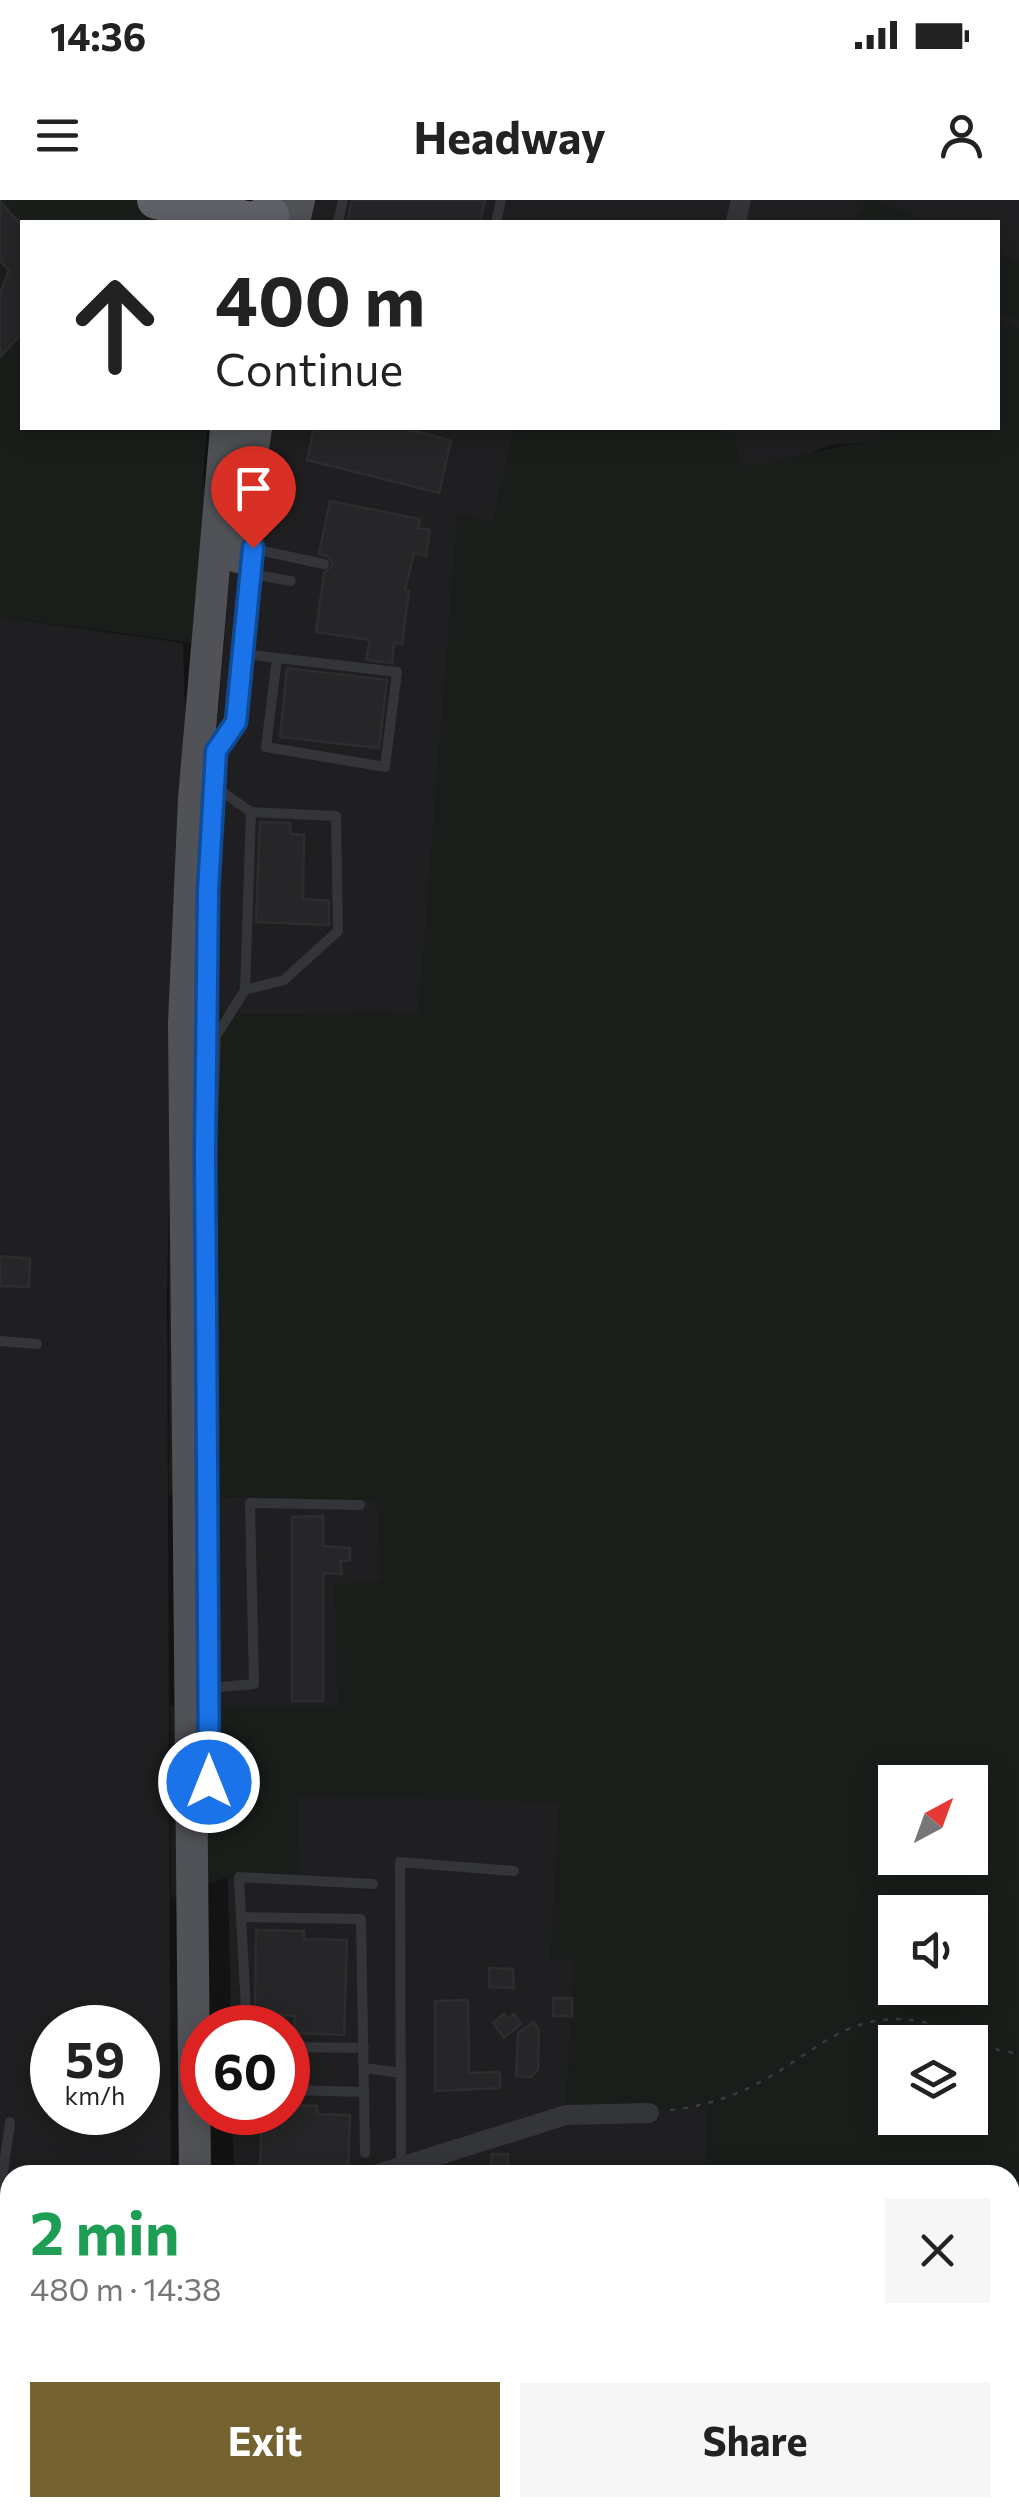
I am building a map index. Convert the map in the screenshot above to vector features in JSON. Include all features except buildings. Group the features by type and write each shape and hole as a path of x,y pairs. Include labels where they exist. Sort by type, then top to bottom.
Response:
{"highway":[{"path":"187,210 246,220"},
{"path":"255,220 279,212"}],"main road":[{"path":"195,2165 184,1023 194,799 219,550 220,464 226,430"},
{"path":"211,2005 205,1189 214,786 254,443"},
{"path":"212,2135 213,2165"}],"street":[{"path":"408,2165 566,2115 648,2112"}],"lane":[{"path":"216,751 236,722 260,478 254,443"},
{"path":"253,548 324,564"},
{"path":"251,574 290,581"},
{"path":"243,654 397,672 385,767 266,747 277,658"},
{"path":"214,786 251,812 336,816 338,930 284,980 245,990"},
{"path":"205,1189 212,1150 216,1036 245,990 251,812"},
{"path":"0,1341 37,1344"},
{"path":"209,1688 254,1684 250,1502 360,1505"},
{"path":"402,2165 400,1862 514,1871"},
{"path":"245,2005 239,1876 372,1884"},
{"path":"241,1917 361,1919 365,2153"},
{"path":"310,2047 364,2048"},
{"path":"364,2068 401,2073"},
{"path":"310,2091 364,2092"},
{"path":"4,2165 10,2122"}],"path":[{"path":"648,2112 708,2106 772,2076 819,2041 848,2027 884,2020 922,2021 931,2025"},
{"path":"988,2047 1019,2054"}],"shaded area":[{"path":"0,200 239,200 233,220 20,220 20,430 207,430 203,475 209,530 195,643 0,617"},
{"path":"287,200 1019,200 1019,329 1000,321 1000,220 282,220"},
{"path":"865,200 876,200 922,220 856,220"},
{"path":"1000,254 1019,262 1019,320 1000,312"},
{"path":"1000,321 1019,329 1019,2165 706,2165 708,2106 566,2115 574,1959 551,1960 559,1802 297,1795 299,1875 228,1877 171,1898 170,1706 338,1708 335,1584 382,1581 377,1500 169,1495 169,1203 194,1015 419,1013 458,514 493,521 515,430 719,430 735,435 741,465 877,441 885,430 1000,430"},
{"path":"242,430 515,430 493,521 458,515 419,1013 194,1015 169,1203 167,1292 171,2165 0,2165 0,617 183,643 194,1002"},
{"path":"719,430 885,430 878,441 831,445 784,464 740,465 735,435"},
{"path":"216,1496 377,1500 382,1582 335,1585 339,1708 219,1708"},
{"path":"296,1795 560,1801 551,1960 574,1959 566,2115 708,2106 706,2165 234,2165 233,2135 310,2135 310,2005 231,2005 228,1877 299,1875"}],"route":[{"path":"209,1782 205,1152 208,891 216,751 236,722 253,548"}]}
